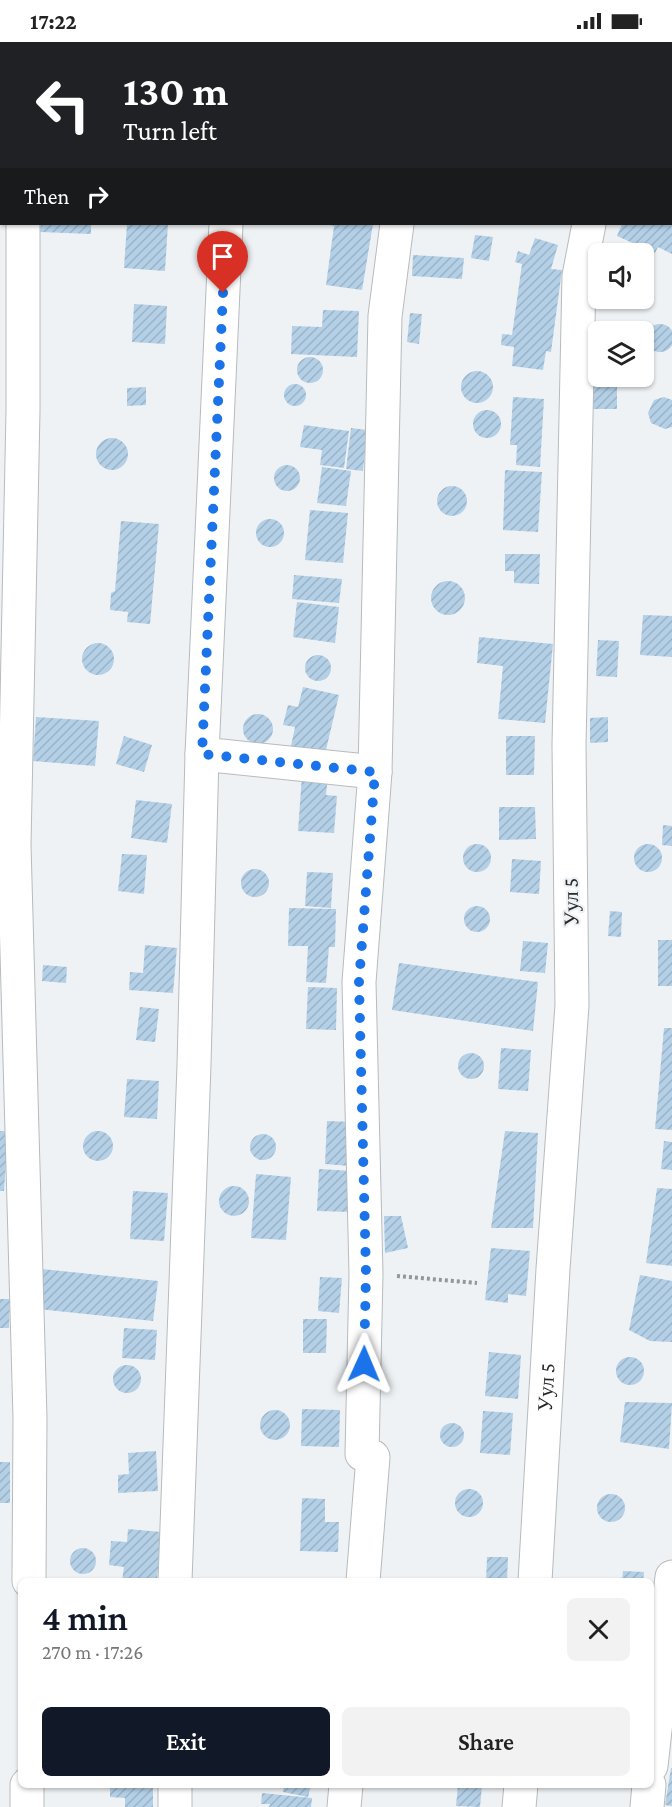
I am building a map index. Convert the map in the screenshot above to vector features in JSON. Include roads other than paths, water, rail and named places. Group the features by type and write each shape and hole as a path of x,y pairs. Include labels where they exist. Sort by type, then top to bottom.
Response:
{"street":[{"path":"23,225 23,411 14,845 30,1418 29,1578"},
{"path":"175,1578 194,1089 202,754 226,225"},
{"path":"363,1578 373,1457 362,1454 366,1274 359,982 375,772 385,316 397,225"},
{"name":"Уул 5","path":"536,1578 552,1281 572,1005 570,675 579,276 589,225"},
{"path":"202,754 375,772"},
{"path":"654,1739 672,1577"},
{"path":"27,1788 27,1807"},
{"path":"175,1788 175,1807"},
{"path":"344,1807 346,1788"},
{"path":"519,1807 521,1788"},
{"path":"647,1807 649,1788"}]}
